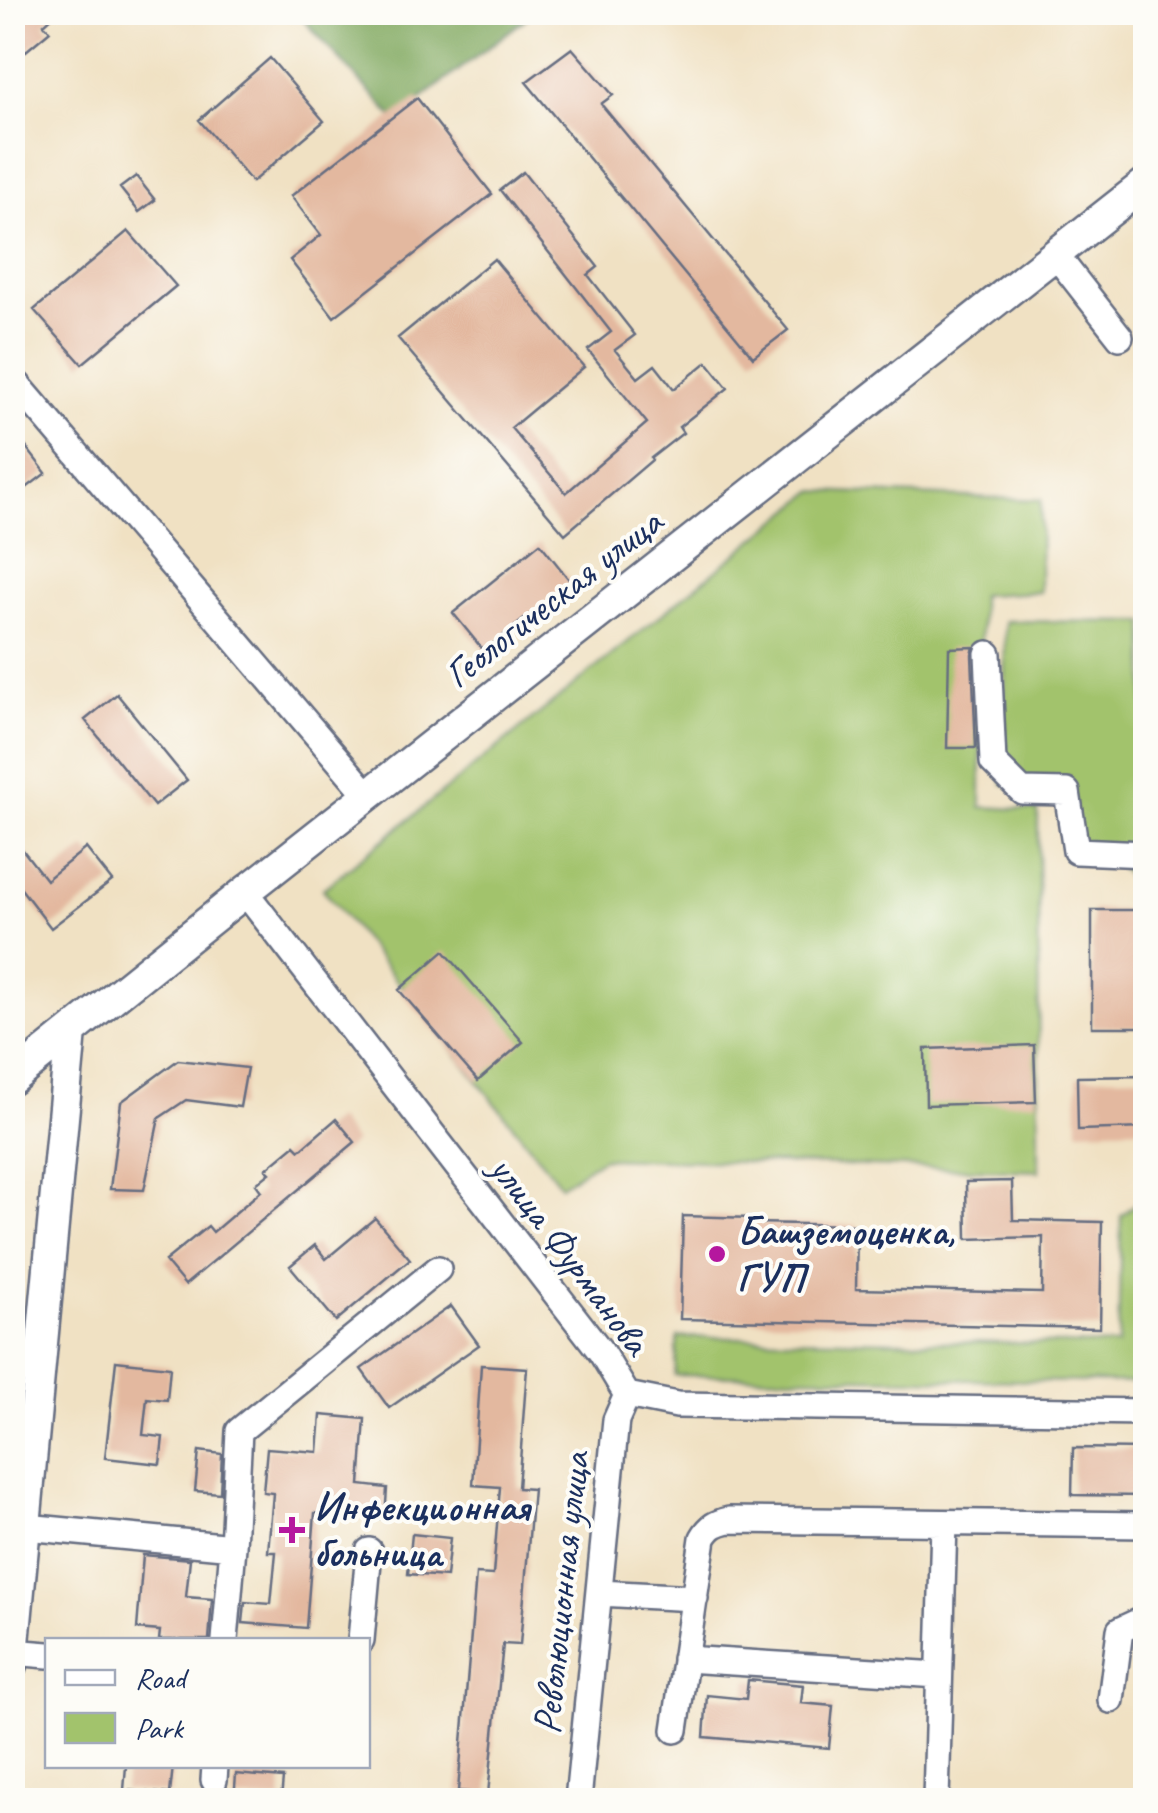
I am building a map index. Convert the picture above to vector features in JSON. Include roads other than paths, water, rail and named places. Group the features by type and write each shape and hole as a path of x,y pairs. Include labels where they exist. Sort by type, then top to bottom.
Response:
{"main road":[{"name":"Геологическая улица","path":"12,1078 1146,183"},
{"path":"13,1656 72,1032"}],"street":[{"path":"1055,254 1120,337"},
{"path":"18,385 368,795"},
{"path":"988,654 993,762 1022,791 1067,792 1076,851 1146,854"},
{"name":"улица Фурманова","path":"245,892 601,1352 627,1395 677,1405 1146,1412"},
{"path":"225,1638 239,1430 438,1269"},
{"name":"Революционная улица","path":"578,1800 616,1420 627,1395"},
{"path":"675,1730 704,1538 718,1522 1146,1525"},
{"path":"936,1800 944,1523"},
{"path":"26,1528 233,1546"},
{"path":"361,1638 369,1551"},
{"path":"599,1593 694,1598"},
{"path":"1111,1700 1120,1630 1146,1618"},
{"path":"13,1656 45,1656"},
{"path":"686,1659 939,1675"}],"place":[{"name":"Башземоценка, ГУП","path":"717,1254"},
{"name":"Инфекционная больница","path":"292,1530"}]}
